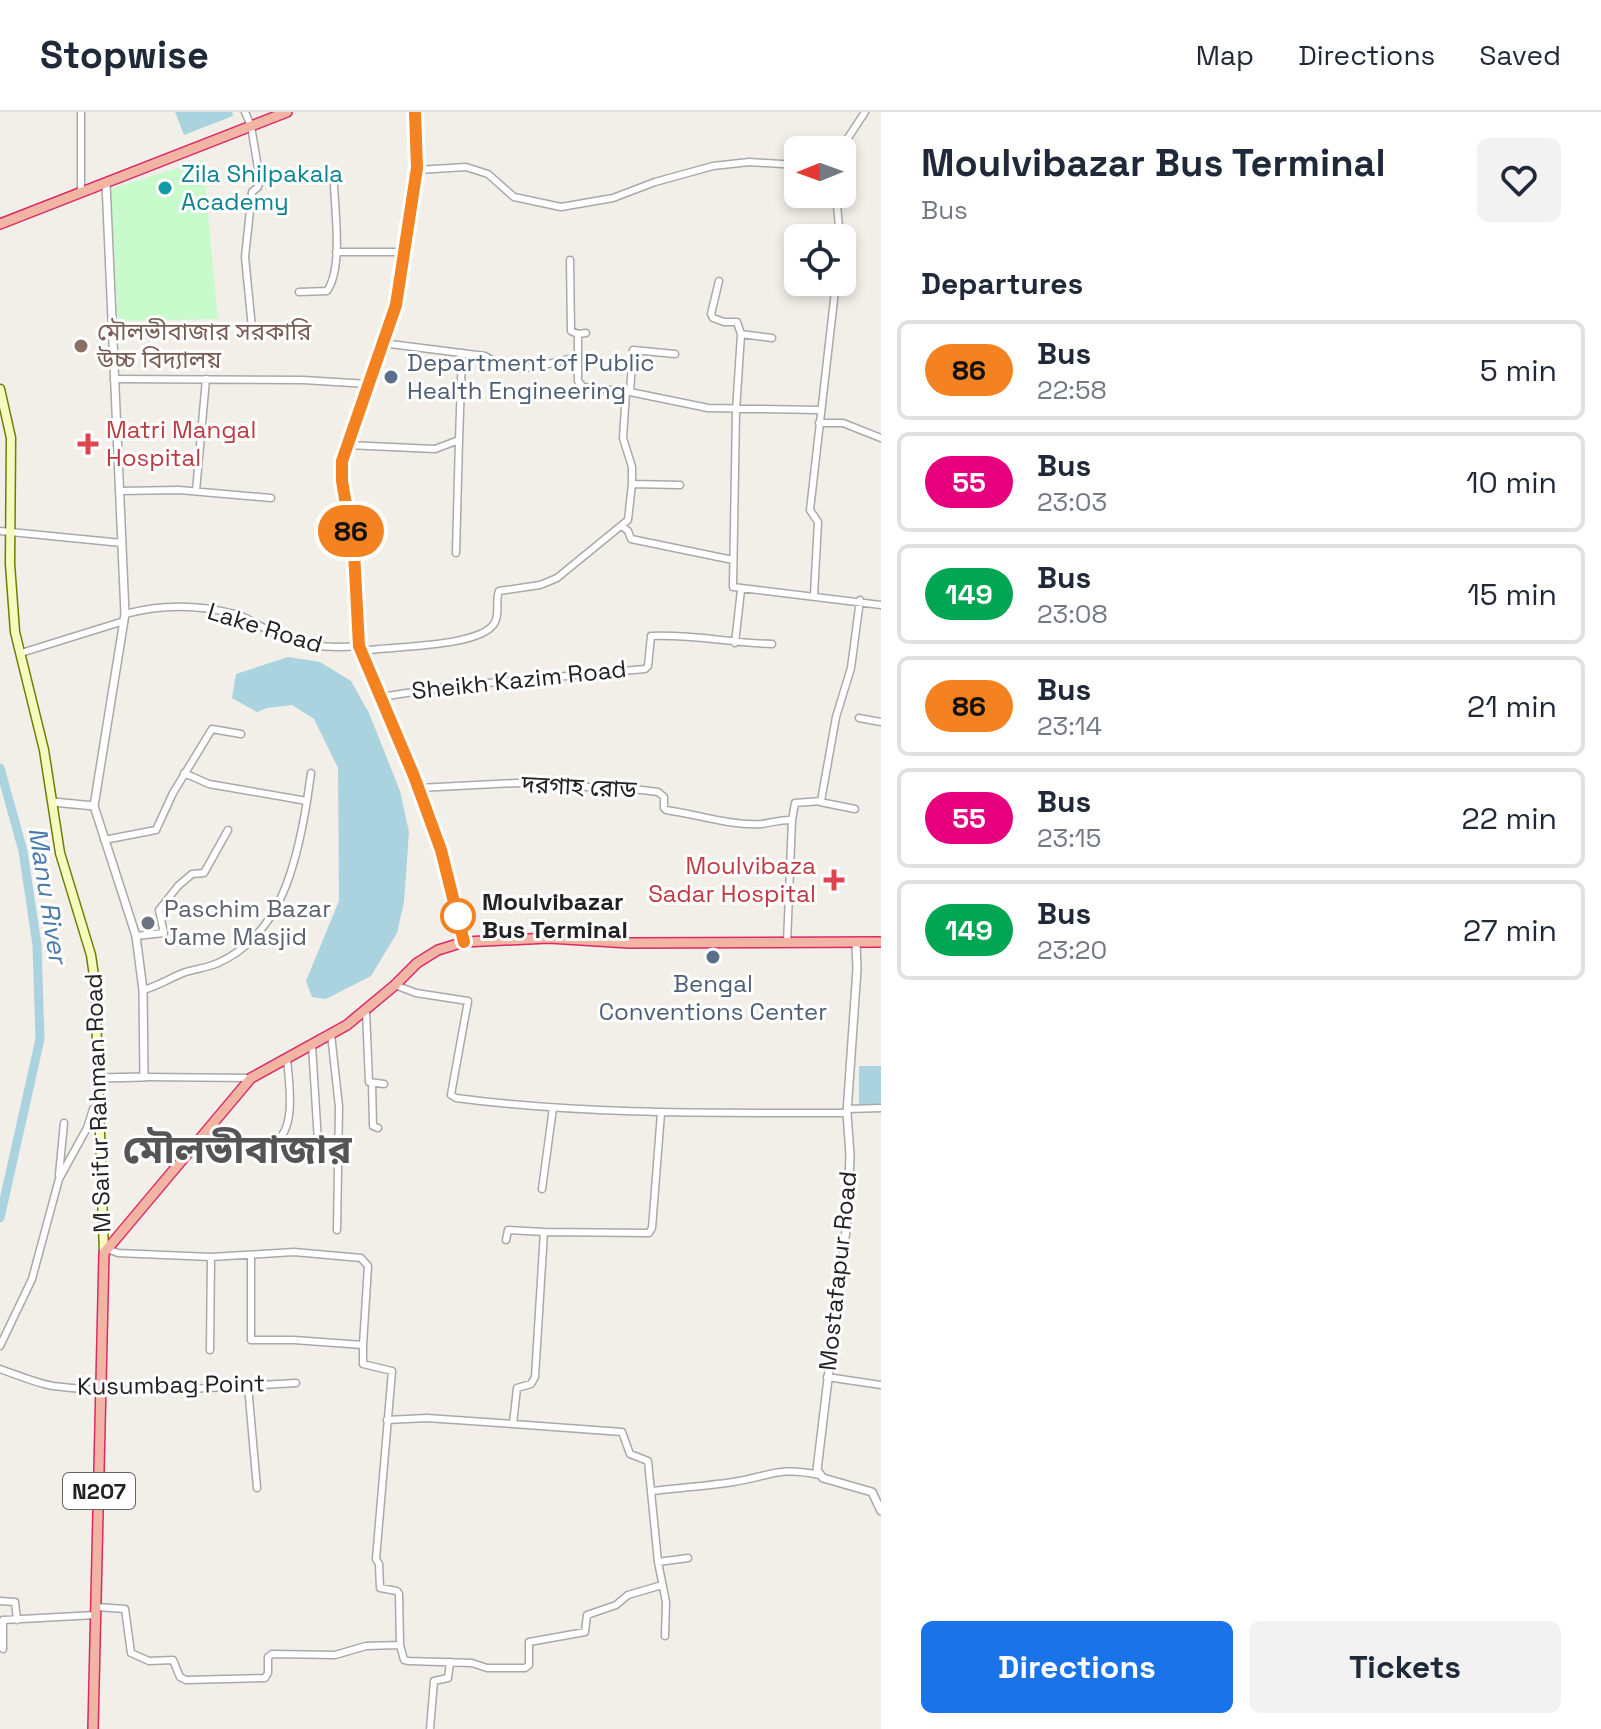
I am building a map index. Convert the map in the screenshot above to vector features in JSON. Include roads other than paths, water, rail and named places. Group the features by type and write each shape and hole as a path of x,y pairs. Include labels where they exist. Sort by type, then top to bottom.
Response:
{"highway":[{"path":"0,224 287,112"},
{"path":"415,112 417,170 396,305 342,461 342,481 354,552 360,648 441,850 464,942"},
{"path":"106,1251 251,1078 366,1011 417,963 438,950 464,942 549,938 629,943 881,942"},
{"name":"N207","path":"93,1729 106,1251"}],"main road":[{"name":"M Saifur Rahman Road","path":"0,389 11,438 11,482 5,531 15,632 44,750 60,853 91,955 95,983 106,1251"}],"street":[{"path":"81,112 81,193"},
{"path":"245,112 251,126 260,180 252,192 245,257 252,328"},
{"path":"849,136 865,112"},
{"path":"417,170 466,167 488,174 514,197 561,207 613,198 655,182 713,166 749,162 784,164"},
{"path":"106,183 124,618 94,806 136,936 143,990 144,1077"},
{"path":"299,292 327,291 334,274 334,185"},
{"path":"336,252 405,252"},
{"path":"570,260 570,328 572,333 582,334 578,357 579,385 736,411 819,410"},
{"path":"719,281 711,314 724,322 737,322 741,334 736,411 733,586 741,590 814,595 881,605"},
{"path":"814,595 818,522 810,510 834,296"},
{"path":"741,334 772,338"},
{"path":"382,343 485,356 514,369 578,357"},
{"path":"675,354 633,350 623,438 632,467 630,517 622,526 631,539 733,560"},
{"path":"456,553 462,353"},
{"path":"114,379 303,380 368,384"},
{"path":"196,491 206,379"},
{"path":"819,423 843,423 881,438"},
{"path":"347,445 435,449 459,440"},
{"path":"0,481 11,482"},
{"path":"632,484 680,485"},
{"path":"119,491 196,491 271,498"},
{"name":"Lake Road","path":"21,653 169,605 239,614 270,631 307,645 328,649 436,644 487,631 496,620 499,591 540,585 557,578 573,567 597,542 622,526"},
{"path":"5,531 122,543"},
{"path":"735,643 741,590"},
{"path":"820,802 836,717 851,668 860,600"},
{"name":"Sheikh Kazim Road","path":"380,697 454,686 645,669 648,666 651,636 709,636 735,643 772,644"},
{"path":"859,718 881,722"},
{"path":"104,840 156,830 184,773 212,729 241,734"},
{"path":"184,773 209,784 307,801"},
{"path":"143,990 218,963 255,937 285,892 294,867 311,773"},
{"name":"দরগাহ রোড","path":"418,788 517,783 642,790 658,792 664,797 666,810 748,823 792,820"},
{"path":"53,802 94,806"},
{"path":"787,943 795,803 820,802 855,809"},
{"path":"136,936 164,933 159,910 192,874 204,873 228,830"},
{"name":"Mostafapur Road","path":"820,1475 817,1470 848,1213 850,1155 847,1111 856,943"},
{"path":"395,985 417,993 468,1001 451,1095 456,1098 523,1107 661,1113 881,1108"},
{"path":"366,1011 373,1126 378,1128"},
{"path":"331,1034 339,1107 337,1230"},
{"path":"312,1045 319,1158"},
{"path":"270,1154 274,1142 283,1137 287,1129 287,1059"},
{"path":"99,1078 251,1078"},
{"path":"372,1083 384,1084"},
{"path":"542,1189 553,1108"},
{"path":"59,1179 87,1128 93,1109 100,1110"},
{"path":"506,1240 508,1230 649,1233 652,1228 661,1113"},
{"path":"0,1346 32,1279 59,1179 64,1123"},
{"path":"513,1424 517,1388 531,1384 535,1377 544,1232"},
{"path":"106,1251 211,1257 294,1252 361,1258 366,1262 363,1364 392,1371 376,1559 380,1588 399,1594 400,1645 404,1660 472,1663 487,1668 525,1668 529,1665 529,1642 585,1632 587,1615 616,1605 628,1595 662,1585"},
{"path":"251,1255 251,1340 363,1345"},
{"path":"210,1350 211,1257"},
{"name":"Kusumbag Point","path":"0,1369 50,1385 102,1389 296,1383"},
{"path":"827,1377 881,1385"},
{"path":"248,1386 257,1488"},
{"path":"387,1420 427,1418 622,1432 630,1454 648,1461 658,1562 666,1602 665,1636"},
{"path":"652,1491 797,1470 872,1492 881,1511"},
{"path":"658,1562 688,1558"},
{"path":"0,1601 15,1602 17,1620"},
{"path":"3,1649 2,1623 6,1620 125,1609 131,1653 149,1661 173,1660 180,1677 186,1680 265,1678 268,1657 272,1654 335,1655 366,1646 400,1645"},
{"path":"430,1729 434,1681 448,1678 450,1662"}],"water":[{"path":"175,112 232,112 233,116 184,135"},
{"path":"288,657 320,662 351,681 369,713 400,791 409,832 404,902 397,933 371,976 326,999 312,997 306,981 339,901 338,768 314,719 292,705 257,712 232,698 236,674"},
{"path":"859,1066 881,1066 881,1106 859,1107"}],"waterway":[{"name":"Manu River","path":"0,768 23,851 37,945 40,1039 0,1218"}],"place":[{"name":"Zila Shilpakala Academy","path":"165,188"},
{"name":"মৌলভীবাজার সরকারি উচ্চ বিদ্যালয়","path":"81,346"},
{"name":"Department of Public Health Engineering","path":"391,377"},
{"name":"Matri Mangal Hospital","path":"88,444"},
{"name":"Moulvibaza Sadar Hospital","path":"834,880"},
{"name":"Moulvibazar Bus Terminal","path":"458,916"},
{"name":"Paschim Bazar Jame Masjid","path":"148,923"},
{"name":"Bengal Conventions Center","path":"713,957"}],"district":[{"name":"মৌলভীবাজার","path":"237,1149"}]}
